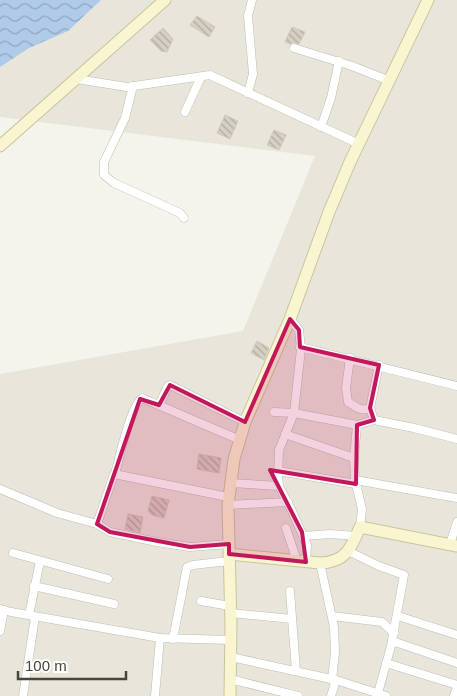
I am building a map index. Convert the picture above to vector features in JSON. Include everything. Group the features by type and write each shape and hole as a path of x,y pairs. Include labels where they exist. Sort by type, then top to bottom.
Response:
{"main road":[{"path":"0,146 165,0"},
{"path":"230,696 231,640 228,501 234,459 245,422 290,319 329,212 427,0"},
{"path":"229,553 302,562 330,563 342,558 358,532 453,545"}],"street":[{"path":"248,93 253,74 248,16 252,0"},
{"path":"294,48 390,81"},
{"path":"322,127 339,62"},
{"path":"76,79 127,87 210,76 359,144"},
{"path":"185,112 201,77"},
{"path":"133,86 124,118 104,162 104,175 114,183 180,212 184,218"},
{"path":"290,319 299,330 300,346 294,413 279,450 278,471 279,486 307,545 302,562"},
{"path":"300,346 457,386"},
{"path":"350,358 346,388 348,402 358,409 365,410 370,408"},
{"path":"374,420 370,408 379,365"},
{"path":"159,405 170,385 245,422"},
{"path":"97,524 115,474 132,416 140,399 142,398 240,440"},
{"path":"274,412 294,413 356,424 374,420 457,439"},
{"path":"303,536 358,532 362,509 356,482 354,458 356,424"},
{"path":"285,434 354,458"},
{"path":"278,471 457,498"},
{"path":"115,474 228,501 288,502"},
{"path":"230,483 279,486"},
{"path":"0,489 37,506 97,524 110,532 157,542 229,553"},
{"path":"453,545 457,522"},
{"path":"286,528 302,562"},
{"path":"348,551 379,566 404,575 398,616 378,693"},
{"path":"13,552 108,579"},
{"path":"173,639 187,567 229,553"},
{"path":"23,696 34,586 40,561"},
{"path":"320,563 334,627 334,680 331,696"},
{"path":"34,586 114,604"},
{"path":"290,591 296,672"},
{"path":"201,601 230,610 292,619"},
{"path":"0,631 2,610 160,638 231,640"},
{"path":"332,616 382,622 393,637 457,663"},
{"path":"398,616 457,636"},
{"path":"155,696 160,638"},
{"path":"231,657 334,680 386,696"},
{"path":"386,663 457,686 454,696"},
{"path":"230,679 298,696"}],"highlighted area":[{"path":"290,319 299,330 300,347 379,365 370,408 374,420 357,425 356,484 270,470 302,532 306,562 229,554 229,544 190,547 110,532 97,524 140,399 159,405 170,385 245,422"}],"shaded area":[{"path":"0,0 457,0 457,696 0,696 0,374 243,331 315,156 0,117"}],"water":[{"path":"0,0 101,0 68,31 29,48 0,67"}],"building":[{"path":"197,16 215,27 209,37 190,25"},
{"path":"292,27 305,32 299,44 285,42"},
{"path":"163,28 173,39 167,52 161,51 150,40"},
{"path":"225,115 238,121 230,139 217,133"},
{"path":"274,130 286,135 279,150 267,145"},
{"path":"257,341 269,348 264,360 251,353"},
{"path":"199,454 221,458 219,473 197,469"},
{"path":"152,496 169,500 164,518 152,515 148,511"},
{"path":"128,514 143,517 140,533 125,529"}]}
